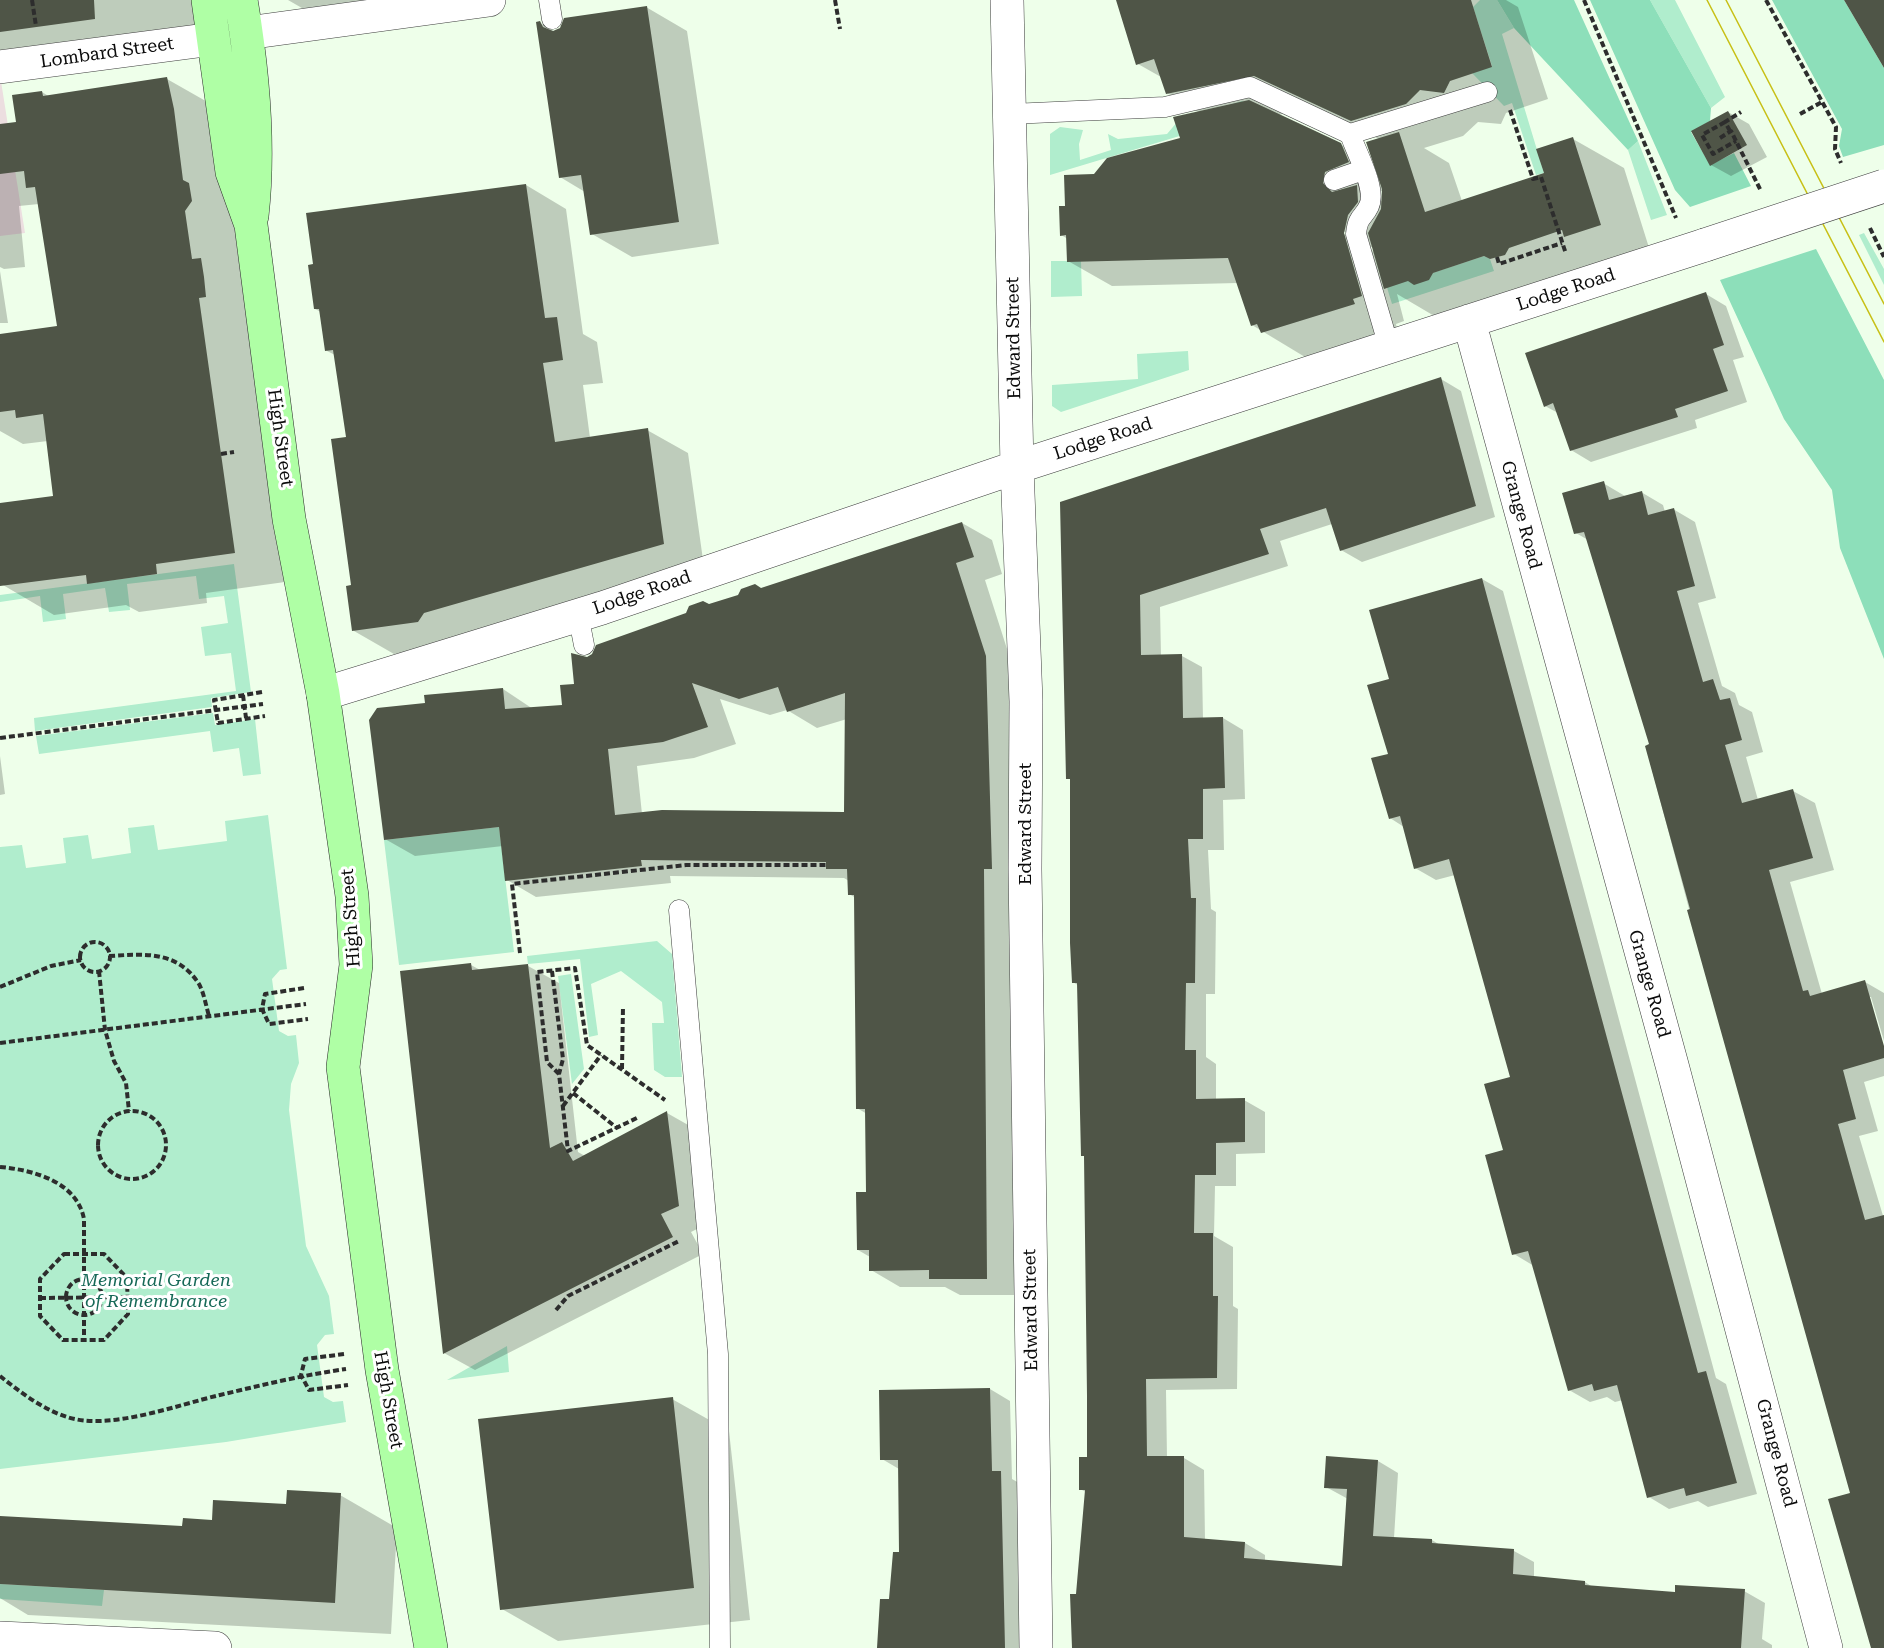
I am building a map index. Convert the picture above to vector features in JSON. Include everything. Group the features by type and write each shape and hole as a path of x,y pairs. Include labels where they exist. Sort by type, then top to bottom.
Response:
{"street":[{"name":"High Street","path":"208,0 232,172 251,225 289,519 323,694 352,896 356,965 343,1067 382,1370 430,1648"},
{"name":"High Street","path":"242,0 247,33 257,169 251,225"},
{"path":"247,33 413,5 489,0"},
{"name":"Edward Street","path":"1007,0 1017,467 1026,701 1025,869 1036,1648"},
{"name":"Lombard Street","path":"0,67 213,39"},
{"name":"Lodge Road","path":"323,694 581,630 1017,467 1884,186"},
{"name":"Grange Road","path":"1469,321 1672,1065 1826,1648"},
{"path":"0,1638 215,1648"}],"lane":[{"path":"1011,114 1165,107 1250,87 1350,135 1488,92"},
{"path":"1350,135 1372,192 1369,207 1358,218 1356,234 1389,347"},
{"path":"1334,180 1363,170"},
{"path":"679,910 718,1354 720,1648"}],"path":[{"path":"32,0 37,35"},
{"path":"836,0 840,29"},
{"path":"1584,0 1676,219"},
{"path":"1766,0 1836,126"},
{"path":"1800,114 1822,102"},
{"path":"1510,107 1533,179 1541,177 1566,255"},
{"path":"1736,141 1713,154 1702,135 1741,112"},
{"path":"1725,122 1761,191"},
{"path":"1720,138 1731,131"},
{"path":"1497,257 1499,264 1562,243"},
{"path":"221,454 234,452"},
{"path":"262,692 214,700 218,723 265,716"},
{"path":"243,695 246,718"},
{"path":"0,738 263,704"},
{"path":"520,953 512,884 686,865 826,865"},
{"path":"93,942 106,947 110,956 107,965 99,971 89,971 81,960 84,946 93,942"},
{"path":"110,956 161,955 178,965 200,986 209,1016"},
{"path":"0,987 51,966 81,960"},
{"path":"559,1074 547,1062 537,972 575,968 587,1046 671,1105"},
{"path":"99,971 105,1030 114,1061 126,1083 129,1111"},
{"path":"552,971 563,1059 559,1074 568,1151 639,1117"},
{"path":"304,988 265,994 262,1009 269,1024 308,1019"},
{"path":"0,1043 306,1004"},
{"path":"622,1070 623,1006"},
{"path":"563,1106 601,1055"},
{"path":"573,1093 617,1128"},
{"path":"129,1111 145,1113 155,1119 165,1140 165,1151 154,1170 134,1179 123,1178 105,1166 97,1146 104,1124 112,1117 129,1111"},
{"path":"0,1167 39,1174 72,1192 78,1200 84,1219 84,1340"},
{"path":"556,1310 568,1296 689,1236"},
{"path":"64,1254 84,1254 104,1254 128,1278 128,1314 104,1340 63,1340 40,1316 40,1279 64,1254"},
{"path":"78,1278 90,1278 103,1292 103,1297 103,1301 89,1316 78,1316 64,1302 64,1293 78,1278"},
{"path":"40,1298 136,1297"},
{"path":"344,1354 305,1359 302,1376 309,1390 348,1385"},
{"path":"0,1376 43,1406 68,1418 96,1421 129,1417 302,1376 346,1369"}],"shaded area":[{"path":"0,75 25,233 0,236"}],"green space":[{"path":"1480,0 1497,0 1514,28 1502,34 1544,173 1536,175 1512,103 1504,106 1472,73 1492,66 1473,7"},
{"path":"1497,0 1574,0 1638,141 1628,150 1514,28"},
{"path":"1590,0 1650,0 1711,108 1710,121 1691,132 1710,165 1734,153 1751,186 1690,207 1675,190"},
{"path":"1650,0 1675,0 1725,97 1711,108"},
{"path":"1772,0 1844,0 1884,68 1884,145 1843,157 1839,146 1842,129"},
{"path":"1242,101 1260,109 1256,113 1050,175 1050,134 1060,127 1083,130 1079,144 1080,160 1111,150 1108,134 1118,139 1167,134 1178,121"},
{"path":"1638,141 1667,215 1651,220 1628,150"},
{"path":"1864,233 1884,269 1884,285 1859,235"},
{"path":"1816,249 1884,380 1884,659 1840,548 1832,490 1784,419 1720,280"},
{"path":"1484,256 1490,259 1494,271 1392,304 1385,281 1408,281"},
{"path":"1051,261 1081,261 1082,296 1051,297"},
{"path":"1188,351 1189,370 1061,412 1052,406 1052,385 1138,379 1137,354"},
{"path":"234,564 251,692 211,698 212,707 35,731 34,718 236,691 231,653 205,656 201,627 228,623 224,596 199,599 196,576 127,584 130,610 109,612 105,588 63,594 66,619 43,622 40,596 0,602 0,595"},
{"path":"213,713 215,725 255,719 261,774 243,776 239,748 213,752 210,731 39,754 36,736"},
{"name":"Memorial Garden of Remembrance","path":"268,815 287,969 280,970 272,979 279,1031 288,1036 296,1035 299,1063 291,1084 289,1110 306,1246 329,1296 334,1334 325,1335 317,1345 324,1397 333,1402 343,1401 346,1422 226,1442 0,1469 0,847 22,845 26,868 66,863 63,838 88,835 92,859 131,853 128,828 154,825 158,850 227,841 225,821"},
{"path":"499,827 514,952 399,965 384,840"},
{"path":"657,941 672,954 682,1077 665,1077 654,1070 652,1023 664,1023 662,1002 621,971 591,984 598,1035 589,1037 580,959 528,964 527,956"},
{"path":"571,974 584,1069 572,1084 558,976"},
{"path":"507,1346 509,1372 447,1380"},
{"path":"0,1584 104,1590 102,1606 0,1599"}],"building":[{"path":"0,0 94,0 95,19 0,32"},
{"path":"1116,0 1471,0 1492,67 1450,81 1444,93 1420,90 1406,104 1351,121 1254,76 1166,94 1154,59 1136,65"},
{"path":"1844,0 1884,0 1884,68"},
{"path":"647,6 679,222 590,235 581,175 559,178 536,22 540,21 543,27 553,31 560,28 564,18"},
{"path":"167,77 174,109 183,180 189,183 192,201 185,211 192,259 201,258 204,277 206,297 199,298 235,553 156,564 157,574 87,584 86,575 0,586 0,503 53,496 43,414 16,418 15,410 0,412 0,334 57,326 35,187 26,188 24,171 0,174 0,124 16,122 12,95 42,91 43,96"},
{"path":"1249,100 1341,143 1349,162 1325,172 1323,183 1332,192 1357,185 1358,202 1348,215 1344,233 1362,296 1353,299 1355,304 1261,333 1257,324 1251,326 1228,258 1067,262 1066,235 1060,236 1059,206 1065,206 1064,175 1094,174 1107,158 1180,138 1173,117"},
{"path":"1728,111 1747,145 1710,166 1691,131"},
{"path":"1399,132 1425,212 1544,173 1536,149 1573,137 1601,225 1564,237 1562,230 1509,248 1505,255 1490,259 1484,256 1433,273 1429,280 1414,285 1408,281 1384,289 1368,233 1381,209 1382,189 1366,142"},
{"path":"526,184 545,318 557,317 563,360 543,363 555,442 648,428 664,544 424,613 418,622 352,631 346,586 351,585 331,439 346,437 333,350 325,351 319,309 314,309 308,265 313,264 306,213"},
{"path":"1706,292 1724,345 1713,349 1728,391 1675,409 1678,417 1570,451 1553,403 1544,407 1525,353"},
{"path":"1441,377 1476,506 1340,551 1326,508 1260,529 1269,554 1140,595 1141,655 1182,654 1183,718 1223,717 1225,788 1203,789 1203,839 1188,839 1191,898 1196,898 1195,983 1186,983 1185,1050 1196,1050 1196,1099 1245,1098 1245,1142 1216,1143 1216,1175 1195,1175 1194,1233 1213,1233 1213,1296 1218,1296 1217,1378 1146,1379 1147,1456 1184,1456 1184,1537 1245,1542 1244,1558 1342,1566 1347,1489 1324,1488 1326,1456 1378,1460 1373,1536 1432,1539 1432,1543 1514,1549 1513,1574 1585,1581 1585,1585 1675,1592 1675,1585 1745,1589 1741,1648 1072,1648 1070,1594 1076,1594 1085,1490 1079,1490 1079,1457 1087,1457 1087,1396 1084,1156 1081,1156 1077,983 1072,983 1070,943 1070,779 1066,779 1060,502"},
{"path":"1604,481 1609,500 1642,491 1648,515 1674,508 1695,586 1677,591 1703,682 1713,679 1720,700 1730,698 1742,740 1725,745 1742,803 1793,789 1813,858 1769,870 1803,991 1808,990 1810,996 1865,980 1884,1046 1884,1058 1843,1070 1856,1119 1838,1124 1865,1220 1884,1215 1884,1648 1871,1648 1828,1499 1850,1493 1687,910 1690,909 1645,746 1649,744 1584,532 1574,534 1562,493"},
{"path":"962,522 974,557 956,563 986,656 992,869 984,869 987,1279 929,1279 929,1270 869,1271 869,1250 857,1250 856,1192 866,1192 865,1109 856,1109 854,895 848,895 847,869 826,869 826,862 641,860 642,866 505,881 499,827 384,840 369,720 377,708 425,703 424,695 503,688 505,709 562,705 560,685 574,684 571,653 587,657 592,654 596,645 686,613 689,606 703,601 709,604 738,595 741,589 755,584 761,588","holes":["692,683 739,699 778,687 787,712 845,693 844,812 662,810 615,815 608,749 663,742 708,727"]},
{"path":"1482,578 1698,1373 1706,1371 1737,1483 1686,1496 1684,1488 1647,1498 1617,1385 1594,1391 1592,1384 1568,1391 1528,1251 1512,1255 1485,1155 1503,1150 1484,1084 1510,1077 1449,859 1414,869 1400,816 1389,819 1371,758 1388,754 1367,685 1389,679 1369,610"},
{"path":"471,963 472,970 528,964 550,1148 562,1142 573,1161 667,1111 679,1206 661,1214 673,1237 443,1354 400,971"},
{"path":"990,1388 992,1471 1001,1471 1005,1648 877,1648 880,1599 889,1599 893,1552 899,1552 898,1460 880,1460 879,1390"},
{"path":"673,1397 694,1588 500,1610 478,1419"},
{"path":"287,1490 341,1493 335,1603 0,1584 0,1516 182,1526 183,1518 212,1520 213,1500 286,1504"}],"tram line":[{"path":"1707,0 1884,342"},
{"path":"1726,0 1884,304"}]}
